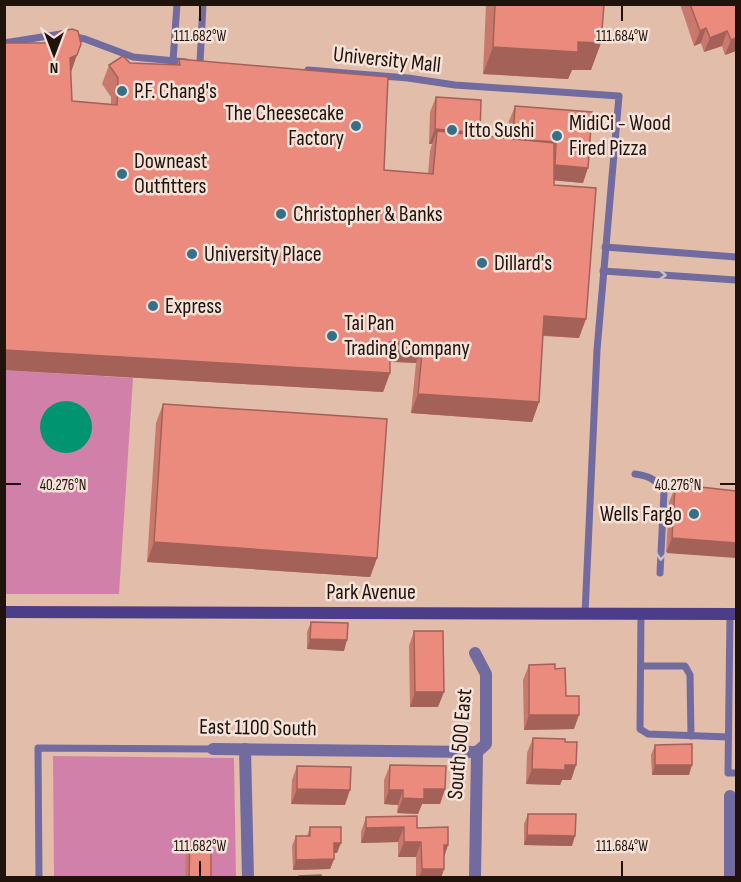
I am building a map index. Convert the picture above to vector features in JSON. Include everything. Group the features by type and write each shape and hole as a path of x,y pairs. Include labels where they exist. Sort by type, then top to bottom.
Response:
{"street":[{"name":"Park Avenue","path":"4,612 733,614"},
{"name":"South 500 East","path":"475,653 486,674 486,744 477,752 475,878"},
{"name":"East 1100 South","path":"213,749 477,752"},
{"path":"245,749 248,878"},
{"path":"730,796 730,878"}],"lane":[{"path":"173,61 177,4"},
{"path":"200,62 203,4"},
{"path":"4,43 61,34 85,39 133,57 210,63"},
{"name":"University Mall","path":"303,70 408,78 455,85 619,96 605,247"},
{"path":"585,615 605,247 736,257"},
{"path":"603,271 736,280"},
{"path":"635,474 650,476 659,483 664,492 660,573"},
{"path":"641,614 640,729 648,734 728,737"},
{"path":"733,614 728,773 736,773"},
{"path":"640,666 685,666 690,675 691,736"},
{"name":"East 1100 South","path":"39,878 38,748 213,749"}],"shaded area":[{"path":"4,370 133,378 119,594 5,594"},
{"path":"61,401 71,401 80,405 88,413 92,427 88,441 80,449 71,453 61,453 52,449 44,441 40,432 40,422 44,413 52,405"},
{"path":"53,756 234,758 236,877 54,877"}],"building":[{"path":"495,4 604,4 601,43 578,42 578,52 493,47"},
{"path":"690,4 736,4 736,38 731,40 727,31 710,38 706,28 700,31"},
{"name":"University Place","path":"72,29 78,31 81,44 77,55 70,58 72,101 117,105 118,78 109,65 123,56 130,63 180,65 179,59 388,77 384,170 433,174 437,131 554,143 554,185 596,188 586,319 544,316 539,402 418,394 423,343 390,342 390,373 4,350 4,43 51,43 58,32"},
{"path":"436,97 481,100 480,133 435,129"},
{"path":"515,106 592,112 588,168 555,165 556,142 513,139"},
{"path":"163,404 387,419 377,558 154,542"},
{"path":"682,485 736,491 736,543 672,538 675,488 682,488"},
{"path":"311,622 348,623 347,640 310,639"},
{"path":"414,631 443,631 444,692 415,692"},
{"path":"555,664 555,669 565,668 566,696 579,696 579,715 529,715 529,665"},
{"path":"533,738 565,739 565,742 577,742 576,765 565,765 565,770 532,769"},
{"path":"692,744 692,765 655,765 655,745"},
{"path":"390,765 446,766 445,789 424,789 424,799 403,798 403,790 389,790"},
{"path":"297,766 351,767 350,790 297,789"},
{"path":"528,814 576,814 575,836 527,835"},
{"path":"417,816 417,828 448,827 448,845 444,845 444,869 422,869 421,842 404,842 404,827 366,828 366,817"},
{"path":"310,827 341,827 341,843 334,843 334,859 296,860 296,836 310,836"},
{"path":"190,842 211,842 211,878 189,878"},
{"path":"321,875 321,878 299,878 299,876"}],"place":[{"name":"P.F. Chang's","path":"122,91"},
{"name":"The Cheesecake Factory","path":"356,126"},
{"name":"Itto Sushi","path":"452,130"},
{"name":"MidiCi - Wood Fired Pizza","path":"557,136"},
{"name":"Downeast Outfitters","path":"122,174"},
{"name":"Christopher & Banks","path":"281,214"},
{"name":"University Place","path":"192,254"},
{"name":"Dillard's","path":"482,263"},
{"name":"Express","path":"153,306"},
{"name":"Tai Pan Trading Company","path":"332,336"},
{"name":"Wells Fargo","path":"694,514"}]}
